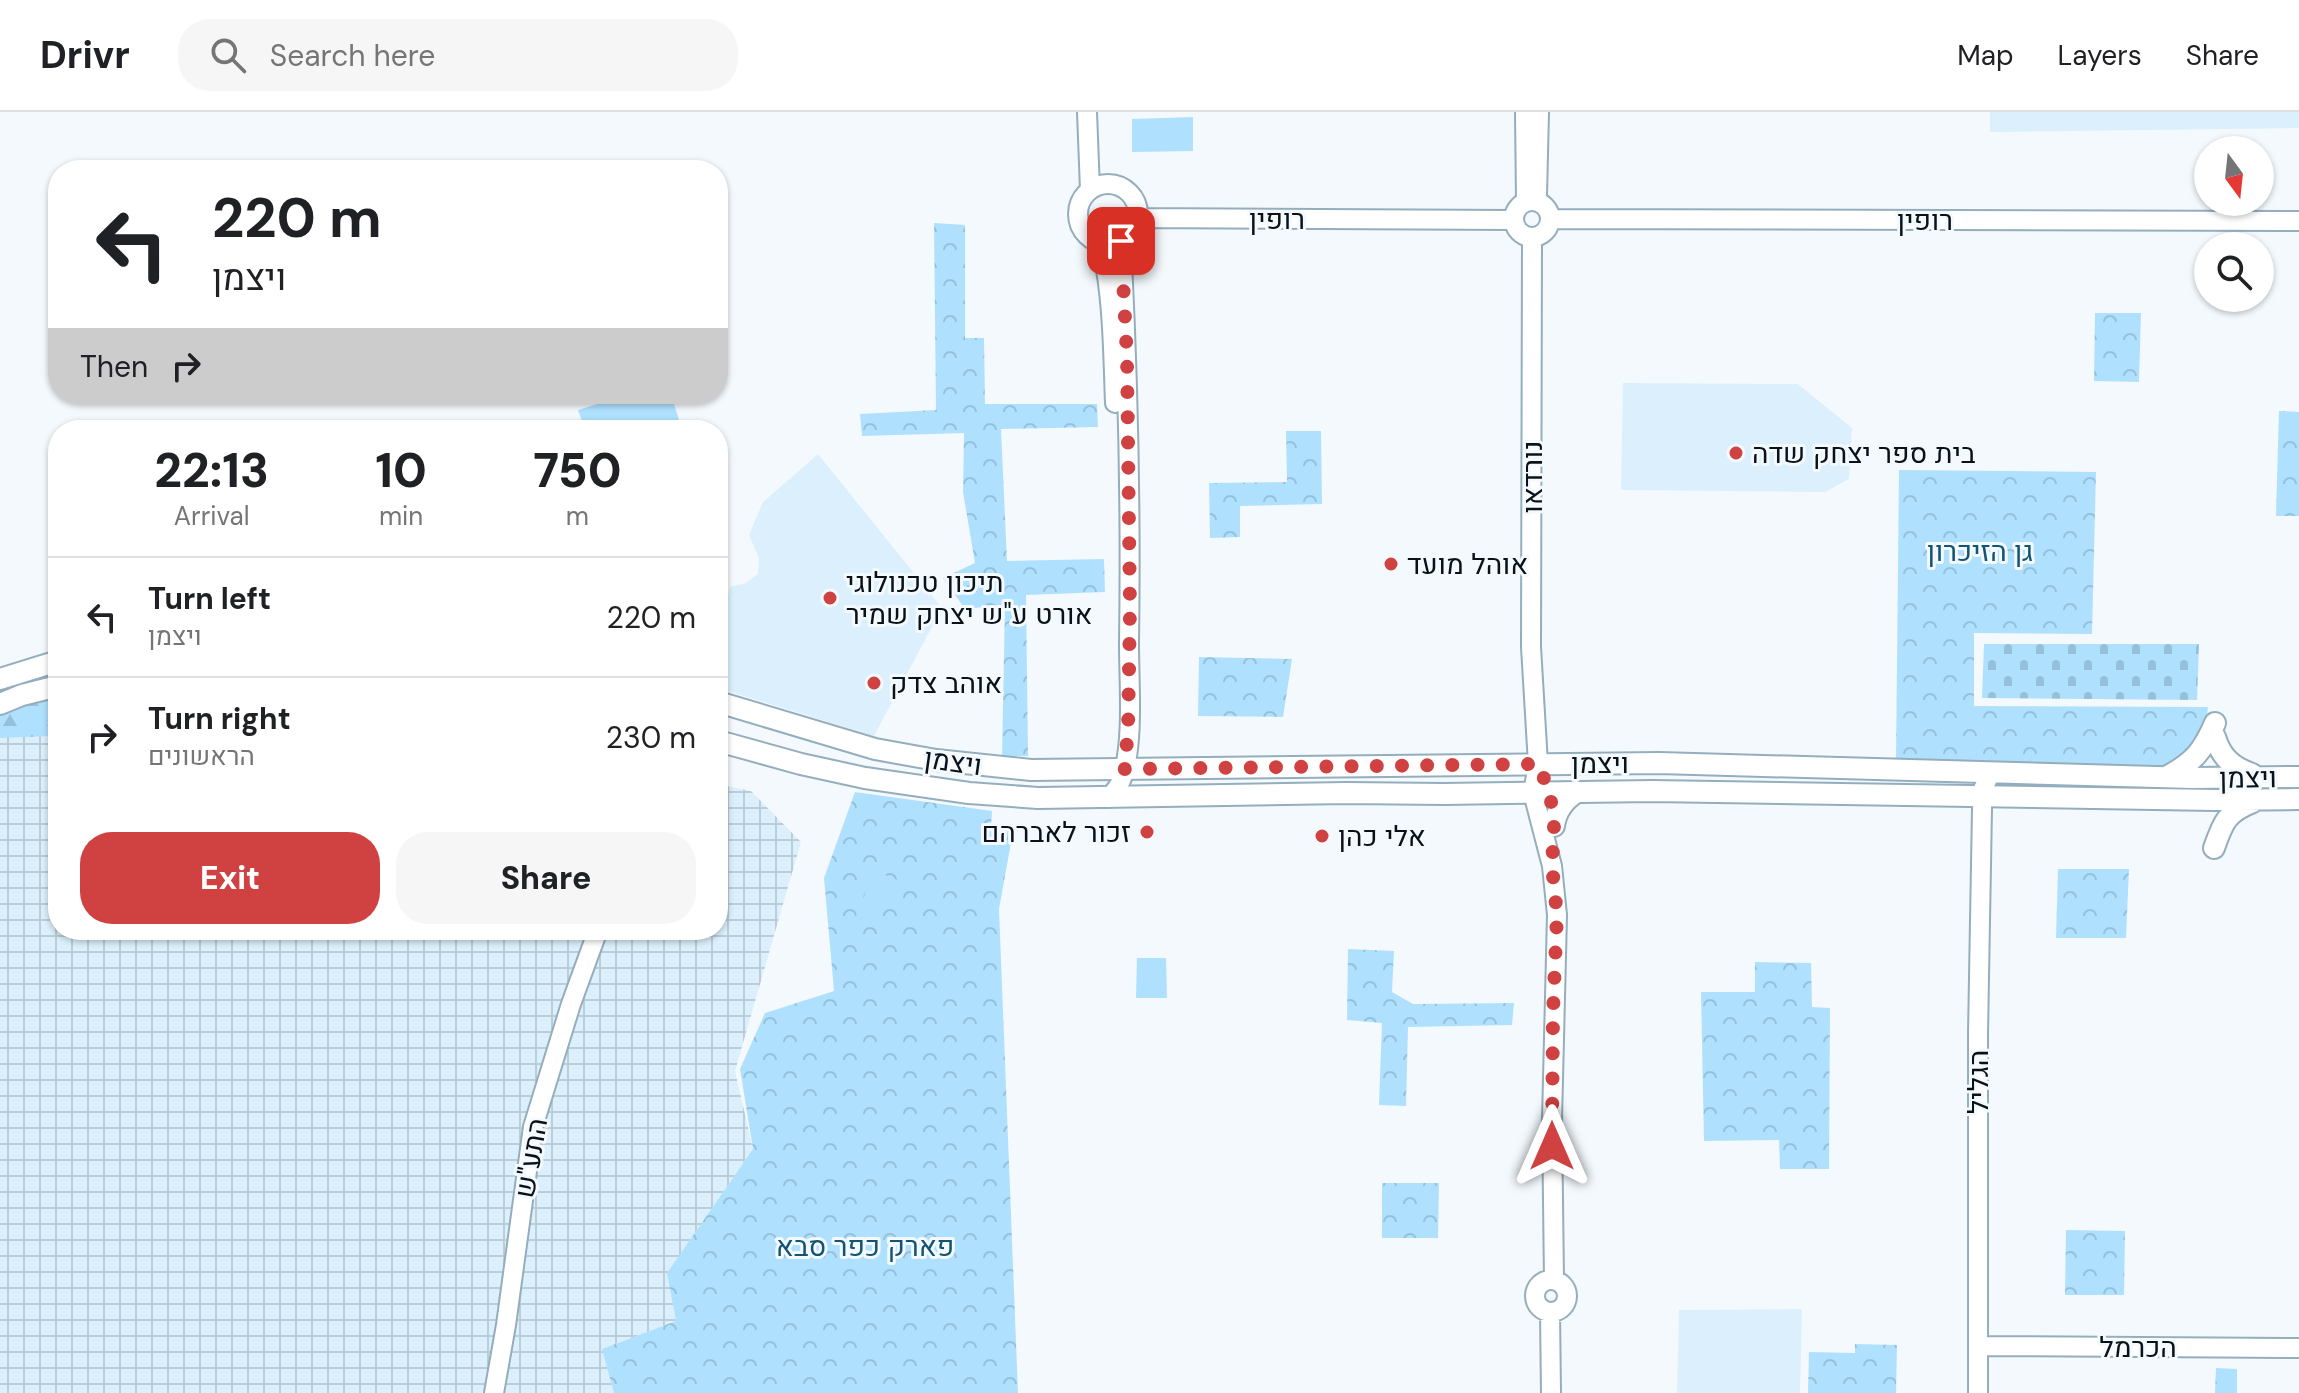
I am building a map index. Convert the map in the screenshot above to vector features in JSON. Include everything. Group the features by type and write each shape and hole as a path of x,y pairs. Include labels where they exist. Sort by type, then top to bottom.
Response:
{"main road":[{"path":"0,679 48,664"},
{"path":"0,704 48,688"},
{"name":"ויצמן","path":"728,705 834,738 910,756 1020,770 1708,763 2166,777 2299,777"},
{"path":"2166,777 2190,763 2215,730 2222,755 2231,764 2259,777"},
{"name":"ויצמן","path":"728,744 835,773 1000,796 1108,798 1317,793 1707,791 2299,799"},
{"path":"1554,826 1557,812 1577,792"},
{"path":"2214,848 2224,821 2233,811 2258,799"}],"street":[{"path":"1087,112 1090,190"},
{"path":"1525,112 1531,202"},
{"path":"1531,202 1539,112"},
{"path":"1108,184 1127,191 1137,208 1138,218 1135,227 1121,241 1111,244 1091,239 1079,223 1078,213 1080,203 1090,190 1108,184"},
{"path":"1531,202 1547,208 1550,219 1547,230 1532,238 1517,231 1513,220 1516,209 1531,202"},
{"name":"רופין","path":"1138,218 1513,220"},
{"name":"רופין","path":"1550,219 2299,221"},
{"name":"נורדאו","path":"1532,238 1531,647 1542,793"},
{"path":"1118,770 1128,733 1130,608 1127,357 1121,241"},
{"path":"1101,243 1111,315 1116,419 1118,789 1108,798"},
{"name":"הגליל","path":"1978,1393 1978,1034 1982,796 1991,772"},
{"path":"1542,793 1554,826 1552,866"},
{"path":"1542,793 1557,915 1553,1028 1554,1280 1563,1285 1568,1295 1561,1309 1550,1312 1551,1393"},
{"name":"התע\"ש","path":"494,1393 533,1127 594,940"},
{"name":"הכרמל","path":"1978,1346 2299,1348"}],"shaded area":[{"path":"1990,112 2299,112 2299,128 1990,132"},
{"name":"בית ספר יצחק שדה","path":"1623,383 1798,384 1852,428 1849,479 1825,492 1621,490"},
{"name":"תיכון טכנולוגי אורט ע\"ש יצחק שמיר","path":"818,454 942,608 874,736 728,691 728,596 730,587 746,583 758,574 759,558 749,535 763,502"},
{"path":"48,697 48,940 728,940 728,786 751,791 801,842 735,1071 753,1149 668,1273 676,1321 603,1349 614,1393 0,1393 0,712"},
{"path":"1802,1309 1800,1393 1677,1393 1679,1310"}],"green space":[{"path":"1193,117 1193,151 1132,152 1132,119"},
{"path":"934,223 965,225 965,338 984,338 985,404 1097,404 1098,427 1001,429 1007,561 1104,559 1105,592 1026,595 1028,756 1002,756 1005,605 965,609 943,578 975,563 963,492 964,433 862,436 860,414 936,410"},
{"path":"2095,313 2141,313 2139,382 2094,381"},
{"path":"598,404 674,404 679,420 582,420 578,410"},
{"path":"2279,411 2299,412 2299,516 2276,516"},
{"path":"1286,431 1321,431 1322,504 1240,506 1240,537 1210,538 1209,483 1287,482"},
{"name":"גן הזיכרון","path":"1899,470 2096,472 2092,634 1974,633 1974,706 2208,707 2204,737 2171,767 1896,759"},
{"path":"1984,644 2199,644 2197,700 1982,698"},
{"path":"1199,657 1292,659 1283,717 1198,716"},
{"path":"44,694 48,698 48,736 0,738 0,706"},
{"name":"פארק כפר סבא","path":"855,792 992,811 991,827 1014,826 999,909 1018,1393 614,1393 602,1349 676,1321 667,1273 753,1149 740,1069 765,1013 834,991 824,878"},
{"path":"2058,869 2129,869 2126,938 2056,938"},
{"path":"875,871 897,880 878,925 856,915"},
{"path":"1348,949 1394,951 1392,992 1413,1004 1514,1003 1512,1025 1408,1027 1406,1106 1379,1105 1382,1023 1347,1020"},
{"path":"1137,958 1166,958 1167,998 1136,998"},
{"path":"1755,962 1811,963 1812,1007 1830,1008 1829,1169 1780,1169 1779,1140 1704,1141 1701,992 1755,992"},
{"path":"1382,1183 1439,1183 1438,1238 1382,1238"},
{"path":"2066,1230 2125,1231 2124,1295 2065,1295"},
{"path":"1855,1344 1897,1345 1896,1393 1808,1393 1809,1352 1855,1353"},
{"path":"2216,1368 2237,1369 2237,1393 2215,1393"}],"place":[{"name":"בית ספר יצחק שדה","path":"1736,453"},
{"name":"אוהל מועד","path":"1391,564"},
{"name":"תיכון טכנולוגי אורט ע\"ש יצחק שמיר","path":"830,598"},
{"name":"אוהב צדק","path":"874,683"},
{"name":"זכור לאברהם","path":"1147,832"},
{"name":"אלי כהן","path":"1322,836"}],"route":[{"path":"1121,241 1127,357 1130,608 1128,733 1124,769 1538,764 1547,780 1554,826 1552,866 1557,915 1552,1146"}]}
